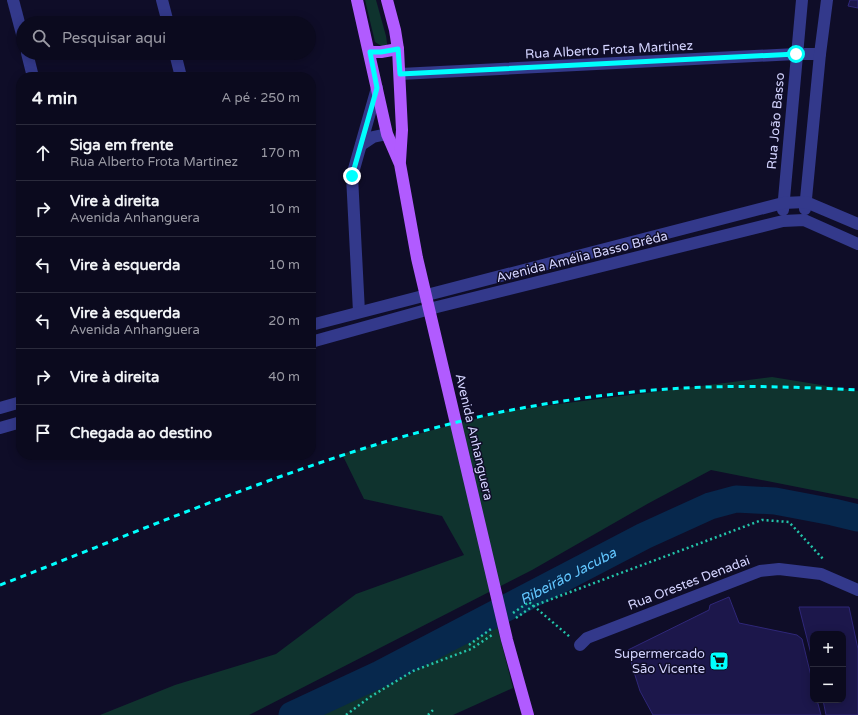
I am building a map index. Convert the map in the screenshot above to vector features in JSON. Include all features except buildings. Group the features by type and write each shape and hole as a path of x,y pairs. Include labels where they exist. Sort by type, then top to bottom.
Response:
{"main road":[{"name":"Avenida Anhanguera","path":"357,0 370,52 387,134 400,164 417,258 507,640 528,715"},
{"name":"Avenida Anhanguera","path":"387,0 395,30 400,74 402,130 400,164"},
{"path":"370,52 398,49"}],"street":[{"path":"13,0 17,16"},
{"path":"162,0 166,16"},
{"name":"Rua João Basso","path":"783,221 783,203 802,0"},
{"path":"804,220 820,54 828,0"},
{"name":"Rua Alberto Frota Martinez","path":"400,74 820,54"},
{"path":"29,60 32,72"},
{"path":"177,60 180,72"},
{"path":"359,312 352,176 377,88"},
{"path":"361,145 373,137 387,134"},
{"name":"Avenida Amélia Basso Brêda","path":"316,324 783,203 806,202 858,224"},
{"name":"Avenida Amélia Basso Brêda","path":"316,341 437,307 783,221 804,220 858,244"},
{"path":"0,408 16,403"},
{"path":"0,428 16,423"},
{"name":"Rua Orestes Denadai","path":"580,645 587,638 760,571 779,569 821,574 858,590"}],"path":[{"path":"514,619 533,606 762,520 789,522 821,559 827,562"},
{"path":"511,615 529,602 580,645"},
{"path":"469,645 493,628"},
{"path":"346,715 370,697 413,671 471,650 496,632"},
{"path":"428,715 433,710"}],"green space":[{"path":"365,0 376,0 386,36 388,50 375,42"},
{"path":"772,377 858,391 858,499 711,470 649,503 532,570 249,715 100,715 175,685 276,654 356,594 464,555 442,516 364,499 342,454 505,411"},
{"path":"495,618 513,688 453,715 304,715"}],"waterway":[{"name":"Ribeirão Jacuba","path":"292,715 380,674 644,536 710,506 736,499 775,501 858,518"}],"railway":[{"path":"0,585 198,507 297,471 398,438 479,417 572,400 662,389 706,387 793,387 858,390"}],"place":[{"name":"Supermercado São Vicente","path":"719,661"}],"route":[{"path":"352,176 377,88 370,52 398,49 400,74 796,54"}]}
